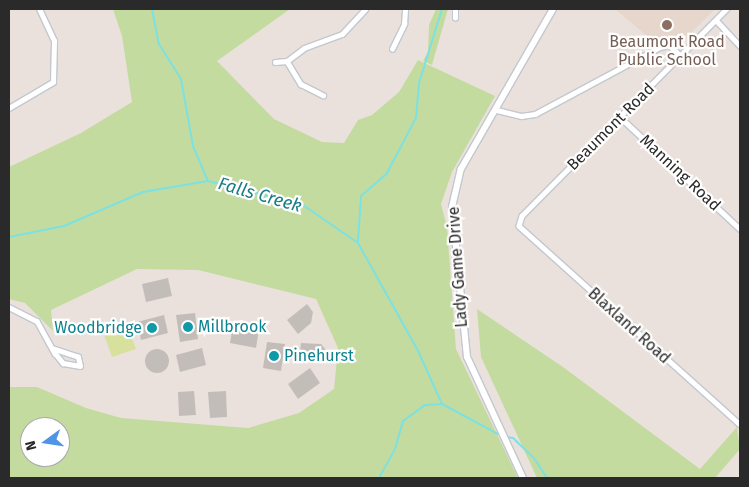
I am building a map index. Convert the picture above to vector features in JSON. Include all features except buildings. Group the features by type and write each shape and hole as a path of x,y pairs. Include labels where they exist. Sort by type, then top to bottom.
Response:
{"main road":[{"name":"Lady Game Drive","path":"523,478 464,343 452,207 462,170 553,9"}],"street":[{"path":"9,108 53,82 54,41 39,9"},
{"path":"276,62 287,61 304,48 342,34 365,9"},
{"path":"392,49 404,24 405,9"},
{"path":"455,9 455,18"},
{"name":"Beaumont Road","path":"519,226 522,216 727,9"},
{"path":"716,20 740,46"},
{"path":"497,110 521,116 535,114 660,47 669,45 681,56"},
{"path":"287,61 301,84 323,95"},
{"name":"Manning Road","path":"620,117 740,229"},
{"name":"Blaxland Road","path":"519,226 740,424"},
{"path":"9,307 33,317 63,363 80,366 78,357 54,349"}],"shaded area":[{"name":"Beaumont Road Public School","path":"615,9 715,9 682,42 653,41"}],"green space":[{"path":"113,9 290,9 217,61 274,119 322,142 344,143 358,120 372,115 399,92 418,60 495,96 452,172 441,204 447,227 456,349 518,478 9,478 9,387 37,387 86,408 121,418 248,428 299,413 334,389 338,348 316,299 198,270 137,269 51,310 53,331 25,303 9,299 9,167 81,133 132,102 122,36"},
{"path":"436,9 448,9 432,65 423,61 428,52 429,25"},
{"path":"477,309 563,367 700,469 737,427 740,449 715,478 537,478 481,357"},
{"path":"126,323 136,349 112,357 103,332"}],"waterway":[{"path":"152,9 159,44 181,79 193,146 208,181"},
{"path":"358,241 361,196 387,173 416,118 419,83 442,9"},
{"name":"Falls Creek","path":"9,237 64,226 143,192 208,181 303,205 358,243 418,351 442,404"},
{"path":"379,478 395,449 403,421 425,405 442,404 502,436"},
{"path":"507,437 513,438 534,458 547,478"}],"place":[{"name":"Beaumont Road Public School","path":"667,25"},
{"name":"Millbrook","path":"188,327"},
{"name":"Woodbridge","path":"152,328"},
{"name":"Pinehurst","path":"274,356"}]}
